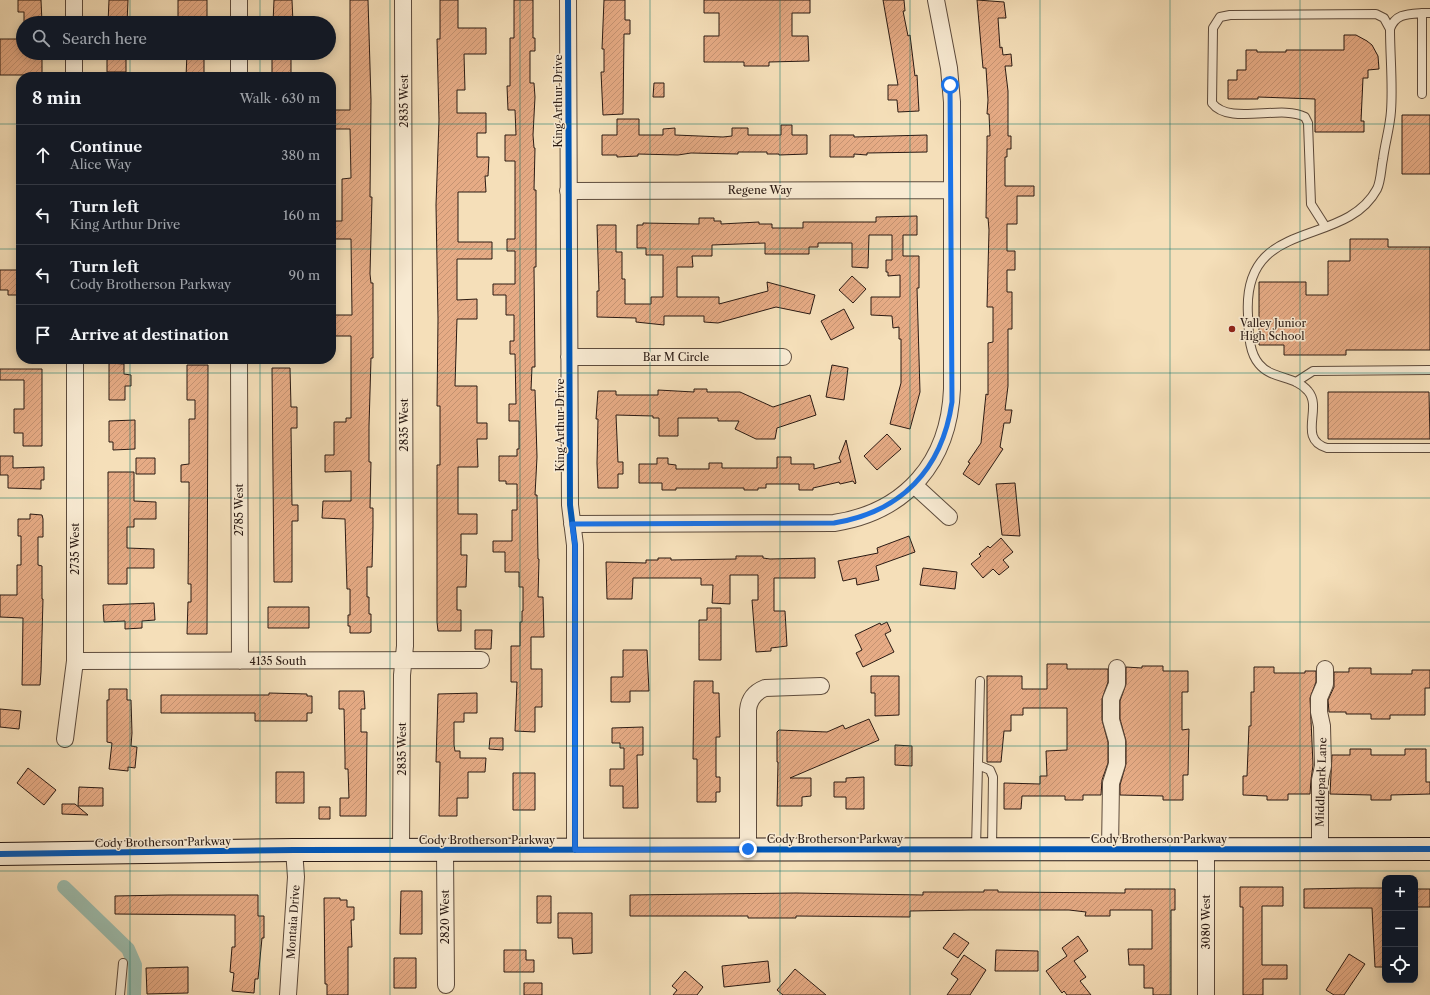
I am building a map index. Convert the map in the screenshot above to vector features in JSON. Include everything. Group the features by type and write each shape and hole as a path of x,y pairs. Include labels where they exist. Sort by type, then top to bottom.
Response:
{"main road":[{"name":"Cody Brotherson Parkway","path":"0,854 294,850 1430,849"}],"street":[{"path":"74,0 74,16"},
{"path":"239,0 239,16"},
{"name":"2835 West","path":"401,850 404,646 403,0"},
{"name":"King Arthur Drive","path":"568,0 570,505 575,545 575,850"},
{"path":"572,524 834,523 862,517 889,505 914,485 926,472 942,443 947,429 952,402 950,85 936,0"},
{"path":"74,60 74,72"},
{"path":"239,60 239,72"},
{"name":"Regene Way","path":"568,191 951,190"},
{"name":"Bar M Circle","path":"569,357 783,357"},
{"name":"2735 West","path":"65,739 75,661 75,364"},
{"name":"2785 West","path":"239,364 240,661"},
{"path":"914,485 950,517"},
{"name":"4135 South","path":"75,661 481,660"},
{"path":"1110,849 1111,783 1117,764 1117,741 1111,720 1111,698 1117,684 1117,668"},
{"name":"Middlepark Lane","path":"1320,848 1320,780 1323,760 1319,698 1325,684 1325,669"},
{"path":"748,849 748,710 751,699 759,690 765,688 821,686"},
{"name":"3080 West","path":"1206,849 1206,995"},
{"name":"Montaia Drive","path":"288,995 296,877 294,850"},
{"name":"2820 West","path":"444,850 446,985"}],"lane":[{"path":"1422,94 1426,13 1405,14 1392,22 1390,29 1391,111 1378,187 1366,204 1342,220 1283,243 1259,263 1250,278 1247,297 1249,342 1258,363 1268,373 1296,382 1305,387 1312,398 1312,431 1314,440 1318,446 1327,448 1430,448"},
{"path":"1325,226 1311,204 1308,122 1306,117 1302,115 1278,113 1229,113 1216,108 1212,103 1213,28 1220,17 1230,15 1376,14 1384,18 1390,29"},
{"path":"1296,382 1313,371 1430,370"},
{"path":"980,681 978,765 984,849"},
{"path":"978,765 990,770 993,777 984,849"},
{"path":"120,995 122,963"}],"building":[{"path":"18,0 41,0 42,16 24,16 24,12 18,12"},
{"path":"109,0 128,0 127,16 108,16"},
{"path":"178,0 207,0 207,16 178,16"},
{"path":"274,0 292,0 293,16 273,16"},
{"path":"350,0 368,0 371,100 370,197 372,197 370,274 371,283 373,283 373,358 371,358 369,462 371,462 370,508 373,508 373,527 372,567 367,567 367,597 369,597 369,614 371,614 371,632 369,633 350,633 350,626 348,626 348,615 350,615 350,589 347,589 345,519 322,518 323,501 351,501 351,471 325,472 325,455 334,455 334,422 346,422 346,418 351,418 351,336 336,336 336,315 352,315 351,239 336,239 336,221 342,221 342,179 351,178 350,129 336,129 336,110 350,110"},
{"path":"440,0 458,0 458,28 486,28 486,54 464,54 465,90 457,90 457,113 486,113 486,133 477,133 477,157 489,157 488,176 485,176 486,192 458,192 458,242 492,242 492,259 457,259 457,300 477,299 477,319 457,319 455,386 477,386 477,423 487,423 487,439 477,439 478,467 458,467 458,514 477,514 477,534 461,534 461,555 467,555 466,587 457,587 457,610 461,610 461,631 438,631 437,622 437,465 440,465 440,406 437,406 438,319 436,205 439,120 437,39 440,39"},
{"path":"514,0 533,0 533,38 535,38 535,51 530,51 530,83 534,83 535,97 533,135 535,148 534,190 536,190 536,267 534,267 535,367 532,367 531,390 535,390 537,457 535,495 537,495 539,559 538,597 543,597 544,637 531,637 531,669 542,669 542,707 535,707 535,732 515,731 517,682 511,682 511,646 520,646 520,622 522,622 523,611 523,587 519,587 519,572 505,572 505,552 493,552 493,541 512,541 512,510 517,510 517,484 506,484 506,481 499,481 499,456 517,456 517,449 519,449 519,421 509,421 509,404 516,404 515,354 510,354 510,341 514,341 514,315 506,315 506,295 493,295 493,284 515,284 515,251 507,251 507,239 515,239 515,161 505,161 505,135 516,135 515,110 508,110 507,86 510,86 510,38 514,38"},
{"path":"604,0 625,0 625,20 630,20 630,34 624,34 623,114 603,115 601,72 604,72 604,49 602,49"},
{"path":"704,0 810,0 810,13 792,13 792,36 808,36 809,61 769,62 769,66 744,66 744,62 704,62 704,36 719,36 719,13 704,13"},
{"path":"883,0 904,0 905,11 903,11 908,36 910,35 915,76 917,75 919,111 898,112 897,100 888,100 888,85 898,85"},
{"path":"977,0 1004,2 1006,18 998,18 1000,48 1002,47 1003,55 1011,54 1012,66 1005,66 1008,91 1008,136 1011,136 1011,149 1007,149 1007,157 1005,157 1005,186 1034,186 1034,196 1017,196 1017,224 1007,224 1007,251 1015,251 1015,270 1007,270 1007,292 1012,292 1012,329 1008,329 1008,386 1005,410 1012,410 1010,423 1004,423 1000,447 1003,449 979,485 963,474 970,463 968,462 981,443 986,394 988,395 988,343 993,342 993,307 987,307 989,230 988,218 986,218 987,136 990,136 989,114 987,114 988,100 986,68 983,68"},
{"path":"1344,35 1356,35 1367,41 1372,45 1378,56 1379,69 1368,70 1368,78 1363,78 1361,121 1364,121 1364,132 1315,132 1315,99 1258,97 1258,99 1228,99 1228,80 1237,80 1237,70 1246,70 1246,50 1257,50 1257,52 1286,52 1286,50 1344,50"},
{"path":"0,39 16,39 16,60 42,60 42,72 16,72 16,75 0,75"},
{"path":"107,60 126,60 126,72 107,72"},
{"path":"187,60 204,60 204,72 186,72"},
{"path":"272,60 291,60 291,72 272,72"},
{"path":"654,83 664,83 664,97 653,97"},
{"path":"1402,115 1430,115 1430,174 1402,174"},
{"path":"617,119 639,119 639,135 663,135 663,129 675,128 675,135 723,137 732,136 732,128 748,128 748,135 781,135 781,125 792,125 792,135 807,135 807,154 779,155 767,154 767,152 738,152 738,154 638,154 638,156 617,157 617,155 602,155 602,135 617,135"},
{"path":"830,135 854,135 854,137 927,135 927,152 867,153 867,155 854,154 854,157 830,157"},
{"path":"917,216 917,235 903,235 903,256 919,256 919,288 917,288 920,392 910,429 890,424 901,383 901,339 899,339 899,327 893,328 892,316 871,315 871,297 900,297 900,275 888,276 888,272 886,272 886,260 892,260 892,235 869,235 868,268 852,267 852,243 818,243 818,247 809,247 809,254 765,254 765,243 712,245 712,256 692,256 693,267 677,267 677,297 719,297 719,304 768,291 767,282 815,295 810,314 776,307 718,323 704,322 704,316 664,316 664,325 636,322 636,318 597,317 597,291 599,291 597,225 616,225 616,252 622,252 622,279 625,279 625,304 651,304 651,297 663,297 663,255 646,255 646,248 637,248 637,225 643,225 643,223 699,224 699,218 714,218 714,221 721,221 721,224 759,222 759,224 772,224 772,228 803,228 803,222 876,222 876,217"},
{"path":"1350,239 1388,239 1388,247 1430,247 1430,350 1346,350 1346,355 1284,355 1284,345 1259,345 1259,282 1306,282 1306,295 1328,295 1328,261 1350,261"},
{"path":"0,270 16,270 16,295 8,295 8,290 0,290"},
{"path":"852,276 866,289 853,303 839,290"},
{"path":"844,309 854,328 831,340 821,321"},
{"path":"109,364 124,364 124,374 131,375 131,386 125,386 125,400 109,400"},
{"path":"187,365 208,365 207,634 187,634 188,602 191,602 191,584 188,584 189,482 181,482 181,465 189,464 189,419 195,419 195,400 187,400"},
{"path":"832,365 848,368 844,400 826,397"},
{"path":"272,368 290,368 291,407 297,407 297,428 291,428 292,505 298,505 298,521 292,521 292,582 274,582"},
{"path":"0,369 42,369 42,446 23,446 23,433 14,433 14,409 24,409 24,380 0,380"},
{"path":"694,389 707,389 707,392 740,392 773,407 810,395 816,415 777,428 775,439 756,439 735,429 739,421 718,421 718,418 678,418 678,436 659,436 659,418 653,418 653,416 616,415 618,462 623,462 623,474 618,474 618,488 598,488 598,419 596,419 598,391 616,391 616,395 658,395 658,390 694,392"},
{"path":"1328,392 1429,392 1430,439 1328,439"},
{"path":"135,420 135,449 113,450 113,442 109,442 109,421"},
{"path":"887,434 901,449 877,470 864,456"},
{"path":"846,440 855,484 853,481 840,484 839,482 813,488 813,490 799,490 799,484 766,484 766,488 758,488 758,490 744,490 744,488 676,488 676,490 662,490 662,483 639,483 639,464 657,464 657,458 668,458 668,464 676,465 676,469 709,469 709,463 722,463 722,468 777,468 777,457 791,457 791,464 814,464 814,469 841,462 839,458"},
{"path":"0,456 13,456 13,468 44,467 44,480 41,480 41,489 8,488 8,475 0,475"},
{"path":"136,458 155,458 155,474 136,474"},
{"path":"108,472 134,472 134,501 156,502 156,519 134,519 134,527 127,527 127,548 154,549 154,568 127,568 127,584 108,584"},
{"path":"1015,483 1020,536 1002,535 996,484"},
{"path":"30,514 42,515 43,519 43,537 38,537 38,565 42,566 43,599 40,685 22,685 23,618 0,617 0,595 17,595 17,565 21,565 21,536 18,536 18,519 30,519"},
{"path":"909,536 915,552 876,566 879,580 857,585 856,578 843,581 838,561 878,553 877,548"},
{"path":"1001,538 1013,552 1003,560 1009,567 999,575 993,569 983,578 971,564 981,556 979,554 988,546 990,548"},
{"path":"736,556 763,556 763,558 770,559 815,558 815,578 774,578 774,611 785,611 787,646 771,648 771,651 756,652 752,600 758,600 758,575 730,575 730,604 712,603 713,585 701,585 701,578 633,578 632,599 607,599 606,562 646,563 646,560 658,560 658,558 671,558 671,560 736,559"},
{"path":"923,568 957,572 955,589 920,585"},
{"path":"154,603 155,620 142,621 142,628 125,629 125,621 104,622 103,605"},
{"path":"268,607 309,607 309,628 268,628"},
{"path":"707,608 721,608 721,660 699,660 699,620 707,620"},
{"path":"887,622 891,631 885,634 894,652 863,667 856,653 862,650 855,635 880,623 881,625"},
{"path":"475,630 492,630 491,649 475,649"},
{"path":"623,650 647,650 649,691 630,691 630,702 611,702 611,677 623,677"},
{"path":"1047,664 1067,664 1067,669 1108,669 1108,682 1102,699 1102,720 1108,742 1108,763 1102,780 1101,795 1083,795 1083,800 1065,800 1065,796 1022,796 1021,809 1004,809 1004,783 1040,784 1040,776 1047,776 1046,751 1067,750 1067,708 1023,708 1023,715 1011,715 1011,731 1004,731 1001,762 987,762 987,676 1022,676 1022,689 1047,689"},
{"path":"1142,666 1163,666 1163,671 1188,671 1188,692 1182,692 1182,730 1189,729 1188,775 1183,775 1183,800 1163,800 1163,796 1120,795 1120,785 1126,764 1126,741 1120,719 1120,701 1126,684 1126,667 1142,668"},
{"path":"1254,667 1274,667 1274,673 1305,673 1305,671 1316,671 1316,682 1310,698 1313,765 1310,794 1288,794 1288,800 1267,800 1267,796 1243,795 1243,776 1247,776 1249,726 1251,726 1251,692 1254,692"},
{"path":"1349,668 1371,668 1371,674 1412,674 1412,670 1430,670 1430,688 1425,688 1425,715 1390,715 1390,719 1371,719 1371,714 1329,712 1328,700 1334,687 1334,672 1349,672"},
{"path":"871,676 899,676 899,715 875,716 875,693 871,693"},
{"path":"694,681 713,681 713,693 719,693 720,737 716,737 716,777 720,777 720,792 716,792 716,802 697,802 697,759 693,759"},
{"path":"109,689 127,689 127,700 131,700 131,746 137,747 135,768 128,767 128,771 109,769 112,743 107,742 107,700 109,700"},
{"path":"339,691 364,691 365,709 361,709 361,732 367,732 366,816 340,816 340,798 349,798 348,769 345,769 344,709 339,709"},
{"path":"269,693 307,694 307,696 312,696 312,713 307,713 307,721 255,721 255,713 161,713 161,695 269,695"},
{"path":"477,693 477,713 464,713 464,722 454,722 454,745 455,751 460,751 460,758 486,758 485,772 468,772 468,798 457,798 457,816 439,816 440,762 436,762 438,694"},
{"path":"0,709 21,711 19,729 0,727"},
{"path":"869,719 879,740 790,778 811,778 811,796 802,797 802,806 777,806 777,732 779,730 827,732 843,725 845,729"},
{"path":"643,727 643,755 637,755 638,808 623,808 623,786 610,786 610,769 624,769 624,748 620,748 620,743 612,743 612,728"},
{"path":"490,738 503,738 503,750 489,749"},
{"path":"895,745 912,746 912,766 895,765"},
{"path":"1350,749 1371,749 1371,755 1405,755 1405,749 1426,749 1426,782 1430,782 1430,794 1391,795 1391,800 1371,800 1371,795 1330,794 1332,755 1350,755"},
{"path":"28,768 56,790 44,805 17,783"},
{"path":"276,772 304,772 304,803 276,803"},
{"path":"513,773 535,773 535,810 513,810"},
{"path":"864,777 864,809 846,809 846,797 834,797 834,782 846,782 846,778"},
{"path":"79,787 103,788 103,806 78,806"},
{"path":"62,804 75,804 88,815 62,814"},
{"path":"319,807 330,807 330,819 319,819"},
{"path":"1240,887 1283,887 1283,906 1262,906 1262,965 1287,965 1287,979 1263,979 1263,995 1243,995 1243,907 1240,907"},
{"path":"1382,888 1382,967 1375,967 1372,908 1304,908 1304,889"},
{"path":"1125,889 1175,889 1175,910 1171,910 1171,995 1153,995 1153,988 1144,988 1144,965 1129,965 1128,949 1152,949 1152,910 1110,910 1110,916 1085,916 1086,912 1069,910 970,910 910,911 910,917 796,916 796,918 748,918 748,916 630,916 630,895 796,893 923,895 923,892 984,892 984,890 998,890 998,892 1125,893"},
{"path":"1418,889 1430,889 1430,907 1418,907"},
{"path":"401,891 422,891 422,934 400,934"},
{"path":"258,895 258,916 264,916 264,938 262,938 258,979 255,979 254,993 232,991 234,973 230,972 232,947 235,947 235,915 115,914 115,896"},
{"path":"537,896 551,896 551,923 537,923"},
{"path":"324,898 340,898 340,900 347,900 347,907 354,907 354,920 351,920 352,947 348,947 348,995 327,995 327,984 325,984"},
{"path":"558,913 592,913 592,953 573,954 572,938 558,938"},
{"path":"954,933 969,943 958,958 943,948"},
{"path":"1078,936 1088,951 1074,961 1086,977 1080,981 1091,995 1067,995 1064,991 1062,993 1046,971 1067,956 1062,948"},
{"path":"504,950 526,950 526,960 534,960 534,972 504,972"},
{"path":"996,950 1038,951 1038,971 995,971"},
{"path":"1349,954 1365,964 1344,995 1334,995 1326,990"},
{"path":"964,955 986,970 970,995 947,995 958,979 951,974"},
{"path":"394,958 416,958 416,988 394,988"},
{"path":"768,961 770,982 724,987 722,966"},
{"path":"188,967 188,993 147,994 146,968"},
{"path":"795,969 826,995 783,995 777,990"},
{"path":"685,971 703,987 697,995 673,995 677,990 672,986"},
{"path":"524,983 542,983 542,995 524,995"}],"waterway":[{"path":"64,887 128,949 135,965 134,995"}],"cycle path":[{"path":"568,0 570,505 575,545 575,850"},
{"path":"0,854 294,850 1430,849"}],"place":[{"name":"Valley Junior High School","path":"1232,329"}],"route":[{"path":"748,849 575,850 575,545 572,524 820,524 848,521 876,512 889,505 914,485 926,472 942,443 947,429 952,402 952,102 950,85"}]}
